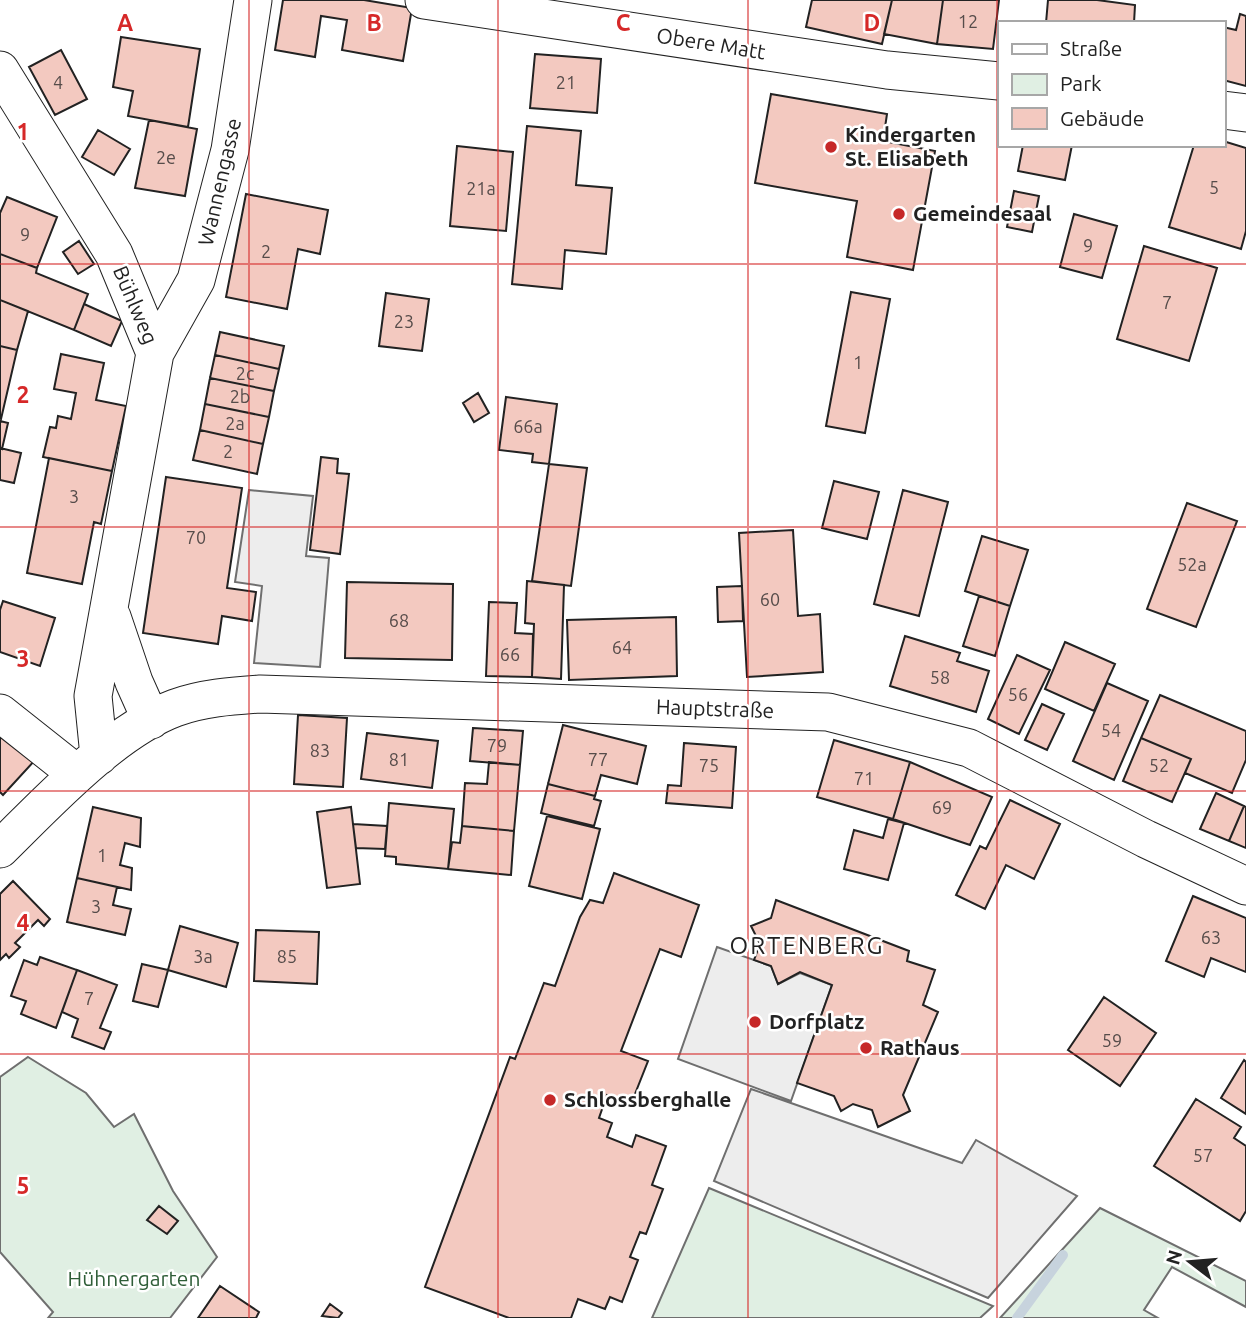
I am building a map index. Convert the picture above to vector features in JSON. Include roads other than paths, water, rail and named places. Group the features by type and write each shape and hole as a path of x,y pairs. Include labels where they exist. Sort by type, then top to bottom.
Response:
{"street":[{"name":"Wannengasse","path":"155,353 196,280 230,150 253,0"},
{"name":"Obere Matt","path":"424,0 887,70 998,81"},
{"name":"Bühlweg","path":"0,70 114,254 155,353 111,611 93,696 88,765"},
{"path":"1225,110 1246,113"},
{"name":"Bühlweg","path":"111,611 134,682 151,720"},
{"name":"Hauptstraße","path":"0,849 88,765 151,720 175,708 220,696 260,694 828,712 969,748 1146,839 1246,886"},
{"path":"0,713 88,765"}],"waterway":[{"path":"1017,1318 1063,1255"}],"place":[{"name":"Kindergarten St. Elisabeth","path":"831,147"},
{"name":"Gemeindesaal","path":"899,214"},
{"name":"Dorfplatz","path":"755,1022"},
{"name":"Rathaus","path":"866,1048"},
{"name":"Schlossberghalle","path":"550,1100"}],"district":[{"name":"ORTENBERG","path":"807,946"}],"park label":[{"name":"Hühnergarten","path":"134,1279"}]}
